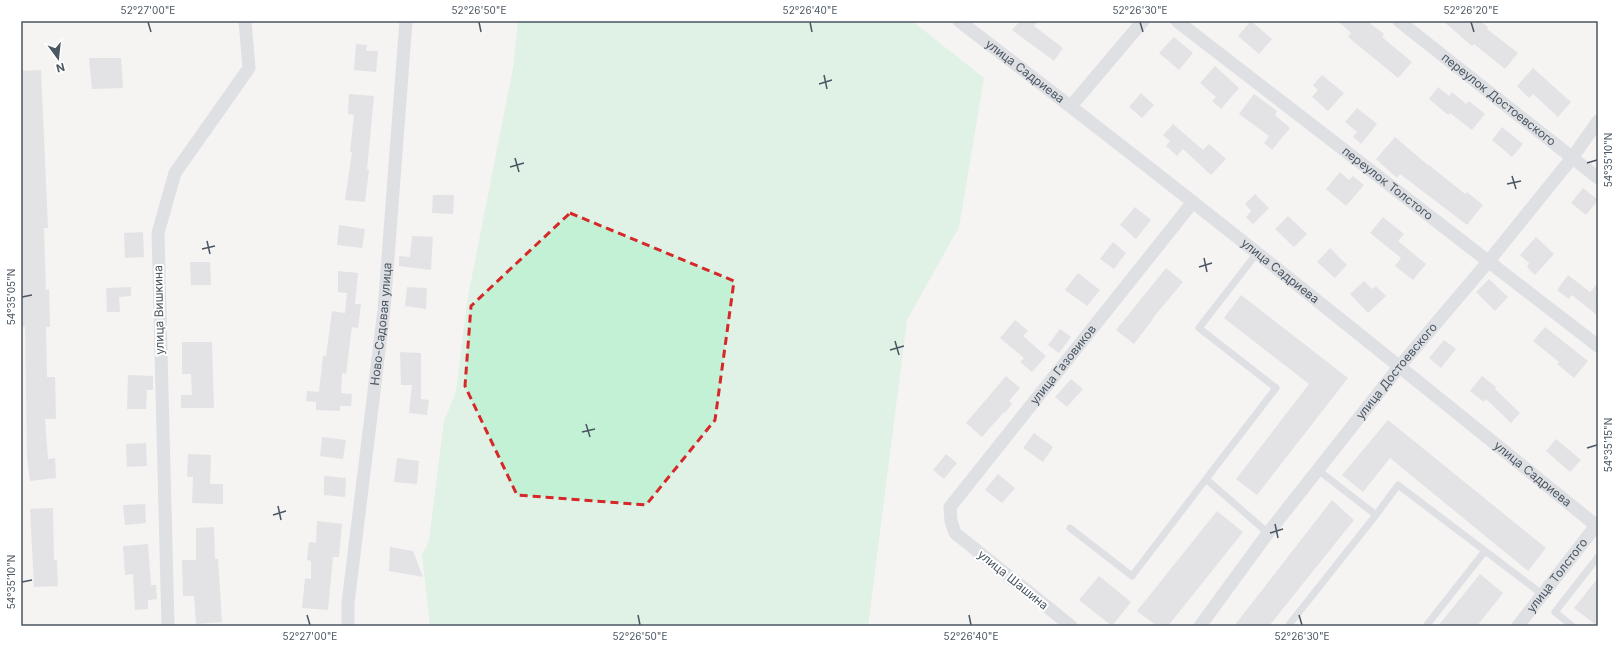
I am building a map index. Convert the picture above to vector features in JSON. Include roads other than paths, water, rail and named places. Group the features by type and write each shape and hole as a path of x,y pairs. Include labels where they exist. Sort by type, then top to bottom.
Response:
{"street":[{"name":"улица Вишкина","path":"168,626 158,233 175,173 249,68 245,21"},
{"name":"Ново-Садовая улица","path":"348,626 348,603 384,310 406,21"},
{"name":"улица Садриева","path":"959,21 1071,106 1258,253 1597,525"},
{"path":"1071,106 1143,21"},
{"name":"переулок Толстого","path":"1176,21 1598,346"},
{"name":"переулок Достоевского","path":"1399,21 1598,178"},
{"name":"улица Достоевского","path":"1200,626 1268,532 1399,367 1488,262 1572,158 1598,121"},
{"name":"улица Газовиков","path":"955,534 950,507 1193,202"},
{"name":"улица Толстого","path":"1518,626 1597,525"},
{"name":"улица Шашина","path":"955,534 1072,626"}],"lane":[{"path":"1070,528 1132,576 1276,388 1199,328 1258,253"},
{"path":"1318,470 1376,515"},
{"path":"1206,479 1268,532"},
{"path":"1288,626 1398,485 1542,594"},
{"path":"1426,626 1485,551"},
{"path":"1572,626 1555,612 1598,557"}]}
